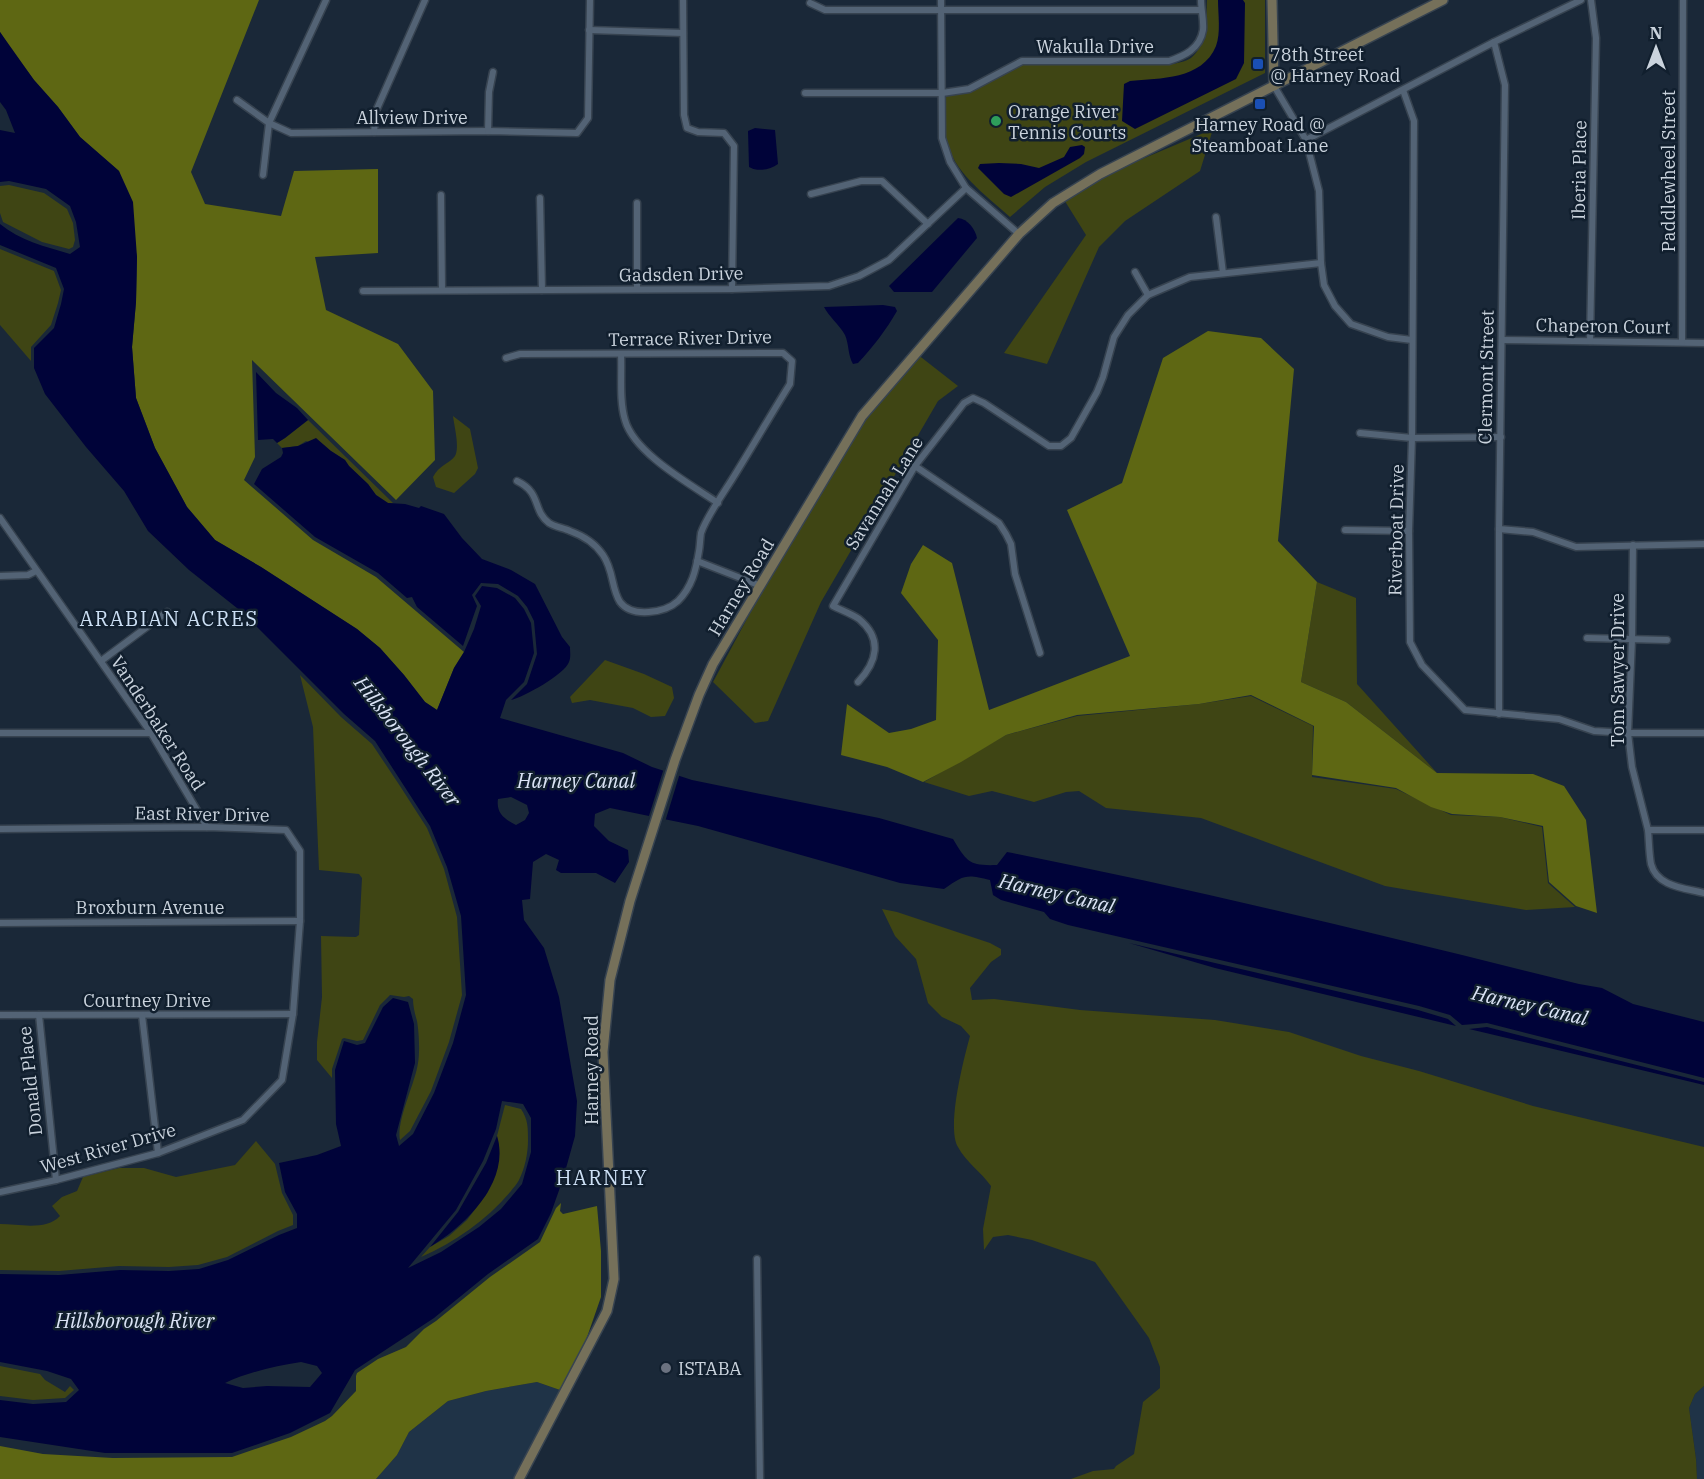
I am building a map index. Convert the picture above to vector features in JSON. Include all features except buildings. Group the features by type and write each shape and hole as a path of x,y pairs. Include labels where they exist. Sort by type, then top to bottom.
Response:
{"street":[{"path":"263,175 269,123 326,0"},
{"path":"374,132 376,111 425,0"},
{"path":"590,0 590,30 683,33"},
{"path":"683,0 684,116 687,128 698,132 724,133 734,146 732,289"},
{"path":"941,0 942,138 950,162 966,188 1019,234"},
{"name":"Wakulla Drive","path":"805,93 942,93 969,89 1022,61 1169,61 1187,55 1197,45 1203,31 1201,0"},
{"path":"1272,0 1274,86 1306,140 1319,191 1321,263 1324,285 1335,306 1351,324 1388,337 1412,340"},
{"name":"Harney Road","path":"519,1479 607,1311 614,1279 604,1063 610,980 630,901 675,760 699,695 714,663 862,416 1019,234 1053,203 1077,187 1443,0"},
{"path":"1306,140 1494,42 1581,0"},
{"name":"Iberia Place","path":"1590,341 1596,38 1591,0"},
{"name":"Paddlewheel Street","path":"1682,342 1683,0"},
{"path":"810,3 825,10 1201,10"},
{"name":"Allview Drive","path":"237,100 269,123 291,133 577,133 588,118 590,30"},
{"name":"Clermont Street","path":"1494,42 1505,85 1499,714"},
{"path":"488,132 489,92 493,72"},
{"name":"Riverboat Drive","path":"1404,90 1414,121 1412,438 1409,531 1410,642 1422,665 1466,710 1559,719 1593,731 1704,733"},
{"path":"811,194 861,181 882,181 928,224"},
{"name":"Gadsden Drive","path":"363,291 732,289 829,286 859,276 889,260 966,188"},
{"path":"441,195 442,290"},
{"path":"540,198 542,290"},
{"path":"637,203 637,289"},
{"path":"1216,217 1223,273"},
{"name":"Savannah Lane","path":"858,682 869,670 875,653 872,633 858,619 833,606 915,466 964,403 973,398 1049,446 1061,446 1071,438 1097,392 1114,337 1128,315 1148,295 1190,277 1321,263"},
{"path":"1135,272 1148,295"},
{"name":"Chaperon Court","path":"1502,340 1704,343"},
{"name":"Terrace River Drive","path":"506,358 520,354 783,352 792,361 790,384 701,533 695,577 677,602 668,607 650,612 634,611 622,604 617,596 611,570 602,553 583,537 549,523 540,512 536,497 530,489 517,481"},
{"path":"621,354 622,404 625,421 635,441 651,457 718,503"},
{"path":"1360,433 1412,438 1501,436"},
{"path":"915,466 999,523 1011,544 1015,574 1040,653"},
{"name":"Vanderbaker Road","path":"0,518 151,733 207,827"},
{"path":"1499,529 1533,532 1576,547 1704,544"},
{"path":"1345,530 1409,531"},
{"name":"Tom Sawyer Drive","path":"1633,545 1628,733 1632,767 1648,830 1651,864 1656,875 1668,885 1704,893"},
{"path":"697,561 760,586"},
{"path":"0,576 28,576 36,571"},
{"path":"101,661 166,612"},
{"path":"1587,638 1667,640"},
{"path":"0,733 151,733"},
{"name":"East River Drive","path":"0,829 207,827 286,830 300,851 300,921 293,1014"},
{"path":"1648,830 1704,830"},
{"name":"Broxburn Avenue","path":"0,923 300,921"},
{"name":"Courtney Drive","path":"0,1015 293,1014"},
{"name":"West River Drive","path":"0,1191 56,1180 159,1153 243,1120 282,1080 293,1014"},
{"name":"Donald Place","path":"39,1015 56,1180"},
{"path":"142,1015 159,1153"},
{"path":"757,1259 760,1479"}],"shaded area":[{"path":"537,1382 560,1390 514,1479 376,1479 397,1455 409,1432 448,1401 486,1391"},
{"path":"1704,1386 1704,1479 1697,1479 1689,1408 1695,1394"}],"green space":[{"path":"0,0 259,0 191,172 205,204 281,216 294,171 378,169 378,253 315,257 326,310 398,344 433,391 435,460 396,500 252,360 255,457 244,480 313,540 376,577 464,652 454,668 437,710 425,702 380,648 357,629 215,540 187,507 155,448 136,398 132,347 137,257 119,171 80,137 11,49 0,32"},
{"path":"1207,0 1265,0 1265,73 1086,162 1045,187 1010,217 971,182 955,162 946,138 944,95 969,92 1024,64 1169,65 1186,60 1191,58 1201,46 1206,23"},
{"path":"1213,129 1200,171 1125,221 1099,247 1047,364 1004,353 1086,235 1063,198 1102,176"},
{"path":"9,185 44,193 67,209 73,223 75,240 73,247 69,249 42,242 3,222 0,213 0,186"},
{"path":"0,249 54,271 61,290 51,325 31,347 31,361 0,325"},
{"path":"1208,331 1261,338 1294,369 1278,541 1317,582 1301,682 1346,702 1437,773 1533,774 1564,786 1586,820 1597,913 1576,906 1549,882 1543,826 1500,817 1452,814 1431,807 1396,788 1312,775 1314,726 1251,695 1199,704 1077,715 1006,735 923,782 887,767 841,755 847,704 889,733 911,729 936,720 938,640 901,593 911,564 923,545 952,563 989,710 1130,656 1067,510 1122,483 1163,358"},
{"path":"917,354 958,386 938,401 821,602 768,721 755,723 713,682 770,576 854,432"},
{"path":"453,416 470,429 478,468 475,474 454,493 436,487 433,477 455,456 457,442"},
{"path":"308,420 393,503 388,503 376,495 345,460 331,451 306,441 298,446 282,448 277,443"},
{"path":"1317,582 1356,598 1357,684 1437,773 1346,702 1301,682"},
{"path":"605,660 672,687 674,698 665,716 651,717 633,708 590,700 572,703 570,697"},
{"path":"300,675 341,717 372,744 400,786 427,828 444,869 457,917 462,995 449,1042 431,1091 410,1131 400,1140 403,1113 419,1058 413,999 409,996 390,995 380,1005 363,1040 342,1039 332,1069 332,1078 317,1060 322,997 321,936 356,937 359,935 362,878 359,874 319,870 313,727"},
{"path":"1251,696 1313,726 1312,777 1396,789 1451,815 1500,817 1542,827 1548,883 1575,907 1526,910 1385,886 1201,818 1106,808 1079,791 1066,792 1034,802 992,791 969,796 924,782 1006,735 1077,716 1199,704"},
{"path":"882,909 990,943 1001,949 1001,955 991,962 970,988 972,1000 994,999 1080,1010 1215,1020 1289,1032 1361,1056 1533,1106 1704,1147 1704,1386 1695,1394 1689,1408 1697,1479 1071,1479 1093,1471 1114,1469 1134,1454 1143,1402 1160,1388 1160,1367 1149,1338 1095,1262 1032,1240 1008,1235 993,1237 984,1250 983,1229 991,1186 958,1147 954,1124 957,1092 970,1036 961,1026 942,1017 928,1003 916,959 895,936"},
{"path":"505,1105 521,1109 527,1124 527,1155 519,1180 502,1202 481,1221 458,1237 421,1257 430,1247 449,1236 467,1220 488,1192 499,1145 497,1136"},
{"path":"256,1141 275,1164 282,1193 293,1215 293,1225 227,1257 198,1265 119,1266 59,1271 0,1270 0,1224 32,1226 54,1221 60,1216 52,1206 62,1197 77,1191 83,1177 119,1168 144,1168 176,1177 235,1165"},
{"path":"561,1203 560,1211 563,1214 597,1206 601,1251 601,1297 585,1343 560,1390 537,1382 486,1391 448,1401 409,1432 397,1455 376,1479 0,1479 0,1446 43,1454 113,1458 232,1457 291,1437 325,1421 356,1391 357,1373 378,1359 406,1347 424,1329 490,1277 540,1242 556,1208"},
{"path":"0,1366 40,1374 45,1380 65,1392 70,1386 74,1390 65,1398 33,1400 0,1396"}],"water":[{"path":"1218,0 1243,0 1245,3 1244,63 1236,79 1135,129 1122,121 1124,84 1130,81 1179,75 1191,71 1210,57 1216,46 1218,35"},
{"path":"0,32 34,80 80,137 119,171 133,202 137,257 132,347 136,398 155,448 187,507 215,540 357,629 380,648 425,702 437,710 454,668 474,629 481,606 475,596 482,586 497,588 515,598 524,609 531,623 534,653 524,682 506,700 500,718 623,753 652,767 692,780 879,818 953,839 966,858 980,865 997,865 1007,852 1222,898 1602,988 1633,1004 1704,1022 1704,1078 1487,1023 1462,1025 1450,1015 1419,1006 1068,925 1050,919 1044,912 1001,900 993,895 990,880 966,877 944,889 900,883 698,826 610,808 595,814 594,826 609,841 628,850 629,862 615,883 596,873 561,873 556,870 559,860 546,854 533,862 530,899 522,900 524,920 544,948 559,997 577,1101 575,1136 563,1179 551,1213 538,1239 488,1274 434,1318 355,1370 330,1413 290,1433 232,1453 105,1453 0,1437 0,1400 33,1404 66,1402 79,1390 71,1379 47,1371 0,1362 0,1274 59,1275 120,1270 199,1269 228,1260 297,1228 297,1214 285,1192 279,1163 317,1155 341,1146 336,1124 335,1070 344,1041 357,1045 365,1043 383,1007 393,998 408,1002 414,1024 415,1063 396,1135 399,1146 413,1134 434,1093 453,1043 466,995 461,916 447,867 430,826 375,741 344,714 242,612 189,570 148,531 124,491 45,394 34,368 34,348 54,328 64,289 56,268 0,245 0,224 24,239 42,246 70,254 80,247 76,222 70,206 46,189 9,181 0,182 0,130 15,133 6,110 0,102","holes":["511,797 527,805 529,813 525,820 516,825 505,818 498,808 498,799","502,1101 523,1104 531,1118 531,1152 522,1184 501,1209 479,1227 441,1252 408,1268 456,1210 483,1161 496,1129","301,1362 317,1366 322,1373 310,1387 243,1388 225,1383 272,1368"]},
{"path":"755,128 775,130 778,164 771,168 760,170 749,167 748,131"},
{"path":"1082,145 1085,147 1084,154 1080,158 1011,197 1004,194 978,168 980,164 999,163 1039,168 1064,157 1070,147"},
{"path":"958,218 970,225 977,238 932,292 894,292 889,286"},
{"path":"883,305 895,307 897,311 869,351 858,363 853,364 845,335 824,307"},
{"path":"256,372 276,393 297,408 308,420 277,443 273,439 258,440"},
{"path":"316,438 345,460 376,495 388,503 419,508 421,506 444,514 482,559 511,570 535,584 562,637 570,647 570,659 566,667 543,684 511,700 527,684 537,654 534,621 518,596 498,584 481,583 472,595 477,606 463,646 417,607 412,597 407,598 378,573 315,537 254,484 262,469 281,457 282,448 298,446"},
{"path":"1129,943 1418,1010 1448,1019 1456,1026 1215,968"},
{"path":"1487,1027 1704,1082 1704,1085 1469,1029"},
{"path":"497,1136 500,1153 497,1170 482,1201 457,1227 430,1247 458,1212 486,1163"}],"pier":[{"path":"664,768 680,773 665,822 648,819"}],"place":[{"name":"78th Street @ Harney Road","path":"1258,64"},
{"name":"Harney Road @ Steamboat Lane","path":"1260,104"},
{"name":"Orange River Tennis Courts","path":"996,121"},
{"name":"ISTABA","path":"666,1368"}],"district":[{"name":"ARABIAN ACRES","path":"169,618"},
{"name":"HARNEY","path":"602,1177"}],"water label":[{"name":"Hillsborough River","path":"408,741"},
{"name":"Harney Canal","path":"576,780"},
{"name":"Harney Canal","path":"1057,893"},
{"name":"Harney Canal","path":"1530,1005"},
{"name":"Hillsborough River","path":"135,1320"}]}
